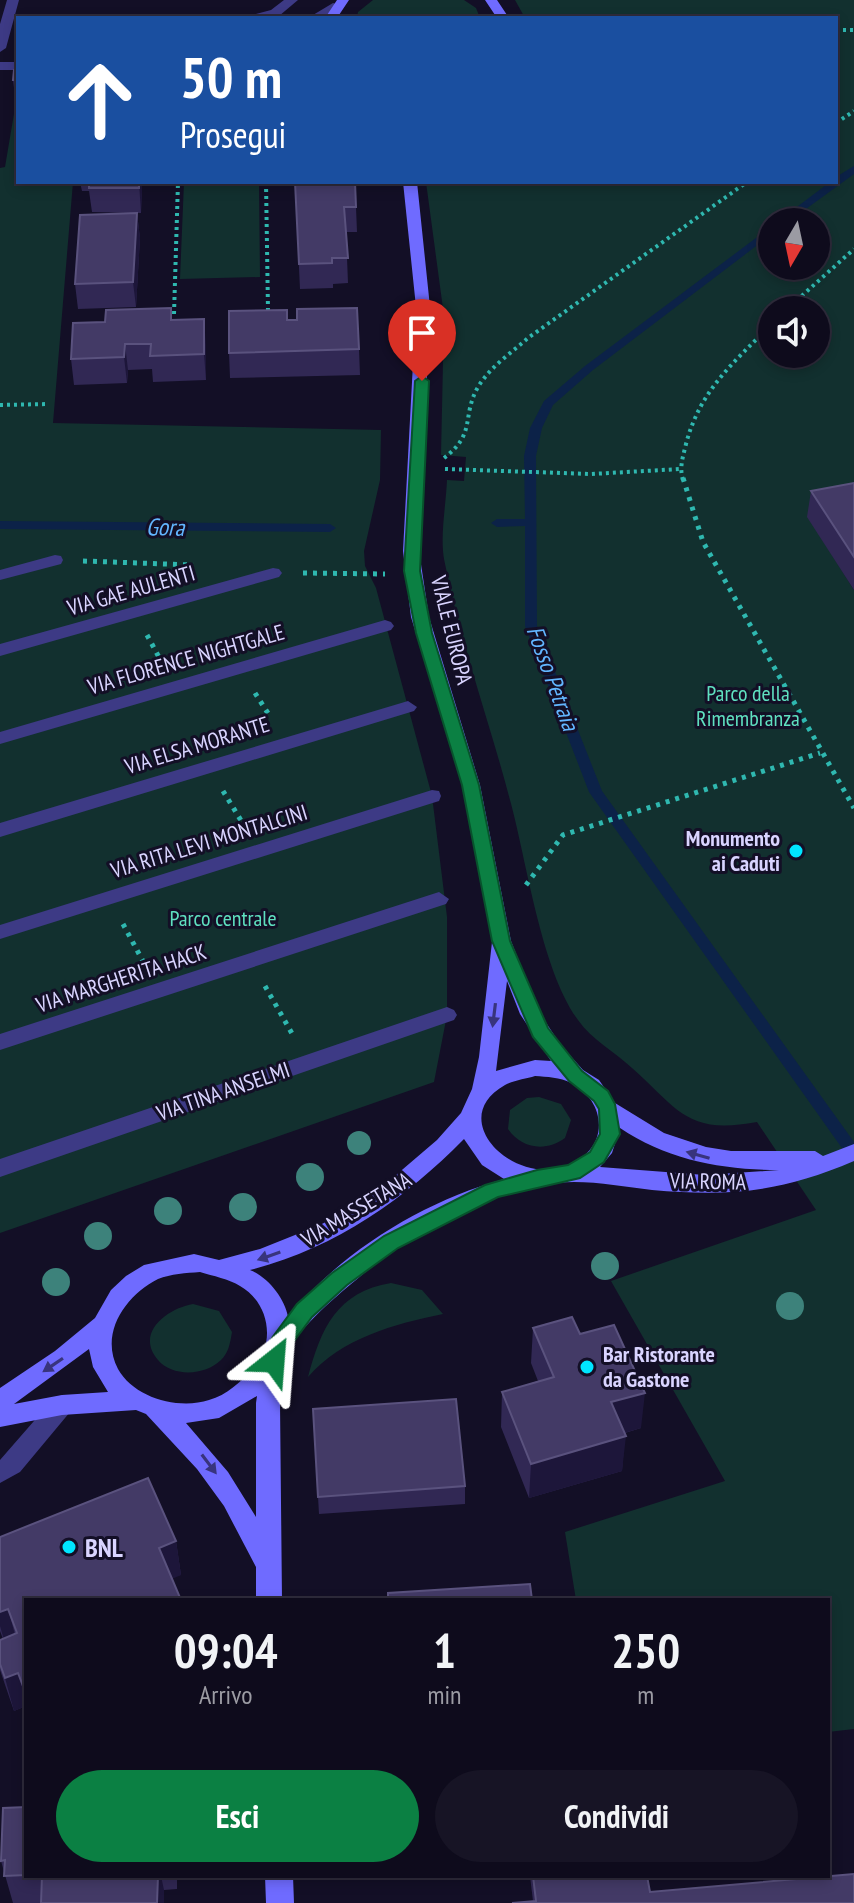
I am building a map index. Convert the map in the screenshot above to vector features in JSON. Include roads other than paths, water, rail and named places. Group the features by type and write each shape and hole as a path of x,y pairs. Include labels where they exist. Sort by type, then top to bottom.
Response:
{"main road":[{"name":"VIALE EUROPA","path":"410,184 420,260 424,335 412,571 424,633 471,785 501,941 530,1014 553,1050 576,1076"},
{"name":"VIALE EUROPA","path":"482,1089 489,1057 501,941"},
{"path":"535,1068 556,1069 576,1076 590,1085 608,1109 611,1121 606,1146 597,1157 573,1173 537,1178 507,1171 483,1154 470,1131 469,1119 471,1108 482,1089 497,1078 535,1068"},
{"name":"VIA ROMA","path":"608,1109 643,1133 697,1156 782,1169"},
{"name":"VIA MASSETANA","path":"225,1267 264,1259 350,1218 406,1181 440,1153 469,1119"},
{"name":"VIA ROMA","path":"573,1173 736,1183 847,1155"},
{"name":"VIA MASSETANA","path":"277,1353 304,1311 320,1295 391,1242 492,1190 537,1178"},
{"path":"0,1401 63,1358 102,1325 120,1295 150,1273 174,1265 200,1263 225,1267 242,1274 268,1297 276,1311 277,1353 268,1403 269,1598"},
{"path":"102,1325 100,1339 104,1367 111,1380 187,1436 239,1507 267,1565"},
{"path":"0,1417 62,1405 144,1405 177,1413 202,1412 225,1406 245,1395 262,1380 277,1353"},
{"path":"279,1878 280,1903"}],"street":[{"path":"0,48 12,26 13,0"},
{"path":"258,16 275,13 292,0"},
{"path":"319,16 337,8"},
{"path":"0,575 55,560"},
{"name":"VIA GAE AULENTI","path":"0,650 273,573"},
{"name":"VIA FLORENCE NIGHTGALE","path":"0,738 385,626"},
{"name":"VIA ELSA MORANTE","path":"0,830 408,707"},
{"name":"VIA RITA LEVI MONTALCINI","path":"0,932 432,796"},
{"name":"VIA MARGHERITA HACK","path":"0,1042 439,899"},
{"name":"VIA TINA ANSELMI","path":"0,1168 447,1015"},
{"path":"0,1472 12,1465 62,1405"}],"waterway":[{"name":"Fosso Petraia","path":"838,181 854,169"},
{"name":"Fosso Petraia","path":"801,208 833,184"},
{"name":"Fosso Petraia","path":"758,240 589,368 548,403 536,428 530,456 531,626 596,792 854,1154"},
{"path":"497,523 529,522"},
{"name":"Gora","path":"0,525 330,528"}],"place":[{"name":"Monumento ai Caduti","path":"796,851"},
{"name":"Bar Ristorante da Gastone","path":"587,1367"},
{"name":"BNL","path":"69,1547"}],"park label":[{"name":"Parco della Rimembranza","path":"748,706"},
{"name":"Parco centrale","path":"223,918"}]}
